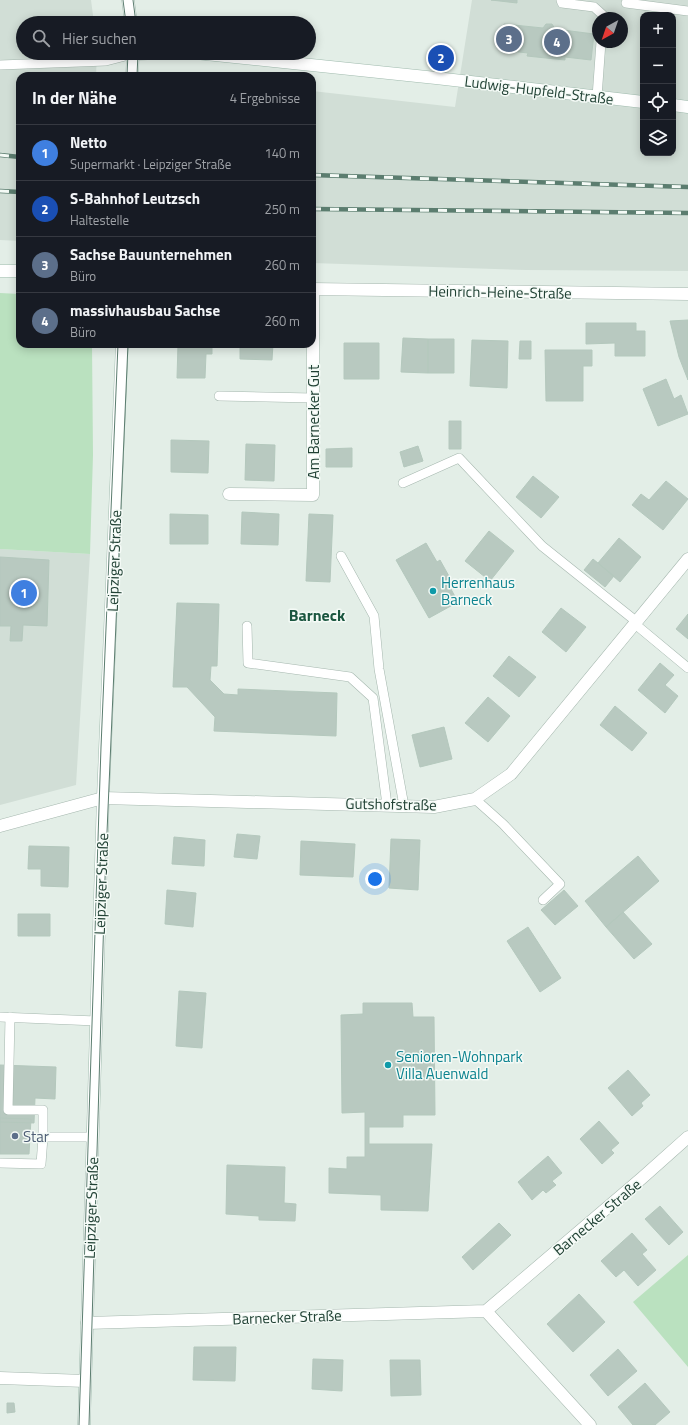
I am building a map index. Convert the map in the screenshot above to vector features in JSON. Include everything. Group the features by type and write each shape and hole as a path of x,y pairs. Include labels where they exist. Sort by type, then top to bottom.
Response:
{"street":[{"path":"128,0 130,16"},
{"path":"132,72 133,60"},
{"name":"Ludwig-Hupfeld-Straße","path":"260,60 640,102"},
{"path":"676,106 688,107"},
{"path":"0,271 16,271"},
{"name":"Heinrich-Heine-Straße","path":"316,289 688,294"},
{"name":"Leipziger Straße","path":"84,1425 103,798 122,348"},
{"name":"Am Barnecker Gut","path":"229,494 314,495 313,348"},
{"name":"Gutshofstraße","path":"0,826 103,798 434,807 476,799 511,774 688,558"},
{"name":"Barnecker Straße","path":"87,1323 486,1311 688,1137"},
{"path":"486,1311 590,1425"},
{"path":"0,1378 85,1381"}],"lane":[{"path":"561,0 562,3 594,7 600,12"},
{"path":"626,3 688,11"},
{"path":"597,97 601,48"},
{"path":"0,65 109,60"},
{"path":"219,396 313,398"},
{"path":"403,483 459,458 542,546 688,668"},
{"path":"341,556 374,616 379,669 404,806"},
{"path":"247,626 248,663 350,677 373,698 387,805"},
{"path":"476,799 503,824 560,884 543,900"},
{"path":"0,1017 96,1021"},
{"path":"0,1163 41,1164 43,1137 42,1110 8,1110 10,1017"},
{"path":"43,1137 93,1137"}],"shaded area":[{"path":"0,0 91,0 93,16 16,16 16,60 97,60 96,72 16,72 16,241 0,240"},
{"path":"472,0 688,0 688,271 526,270 316,263 316,91 455,107"},
{"path":"0,549 90,554 76,785 0,805"}],"green space":[{"path":"0,293 16,294 16,348 92,348 93,455 90,554 0,549"},
{"path":"688,1255 688,1367 633,1302"}],"building":[{"path":"491,0 517,0 517,3"},
{"path":"504,24 543,28 546,24 552,24 555,29 592,34 591,60 565,57 565,60 527,56 528,53 501,50"},
{"path":"688,320 688,380 679,357 670,321"},
{"path":"586,323 636,323 636,331 645,331 645,356 615,356 615,343 586,344"},
{"path":"403,338 428,339 428,373 401,372"},
{"path":"428,339 454,339 454,373 428,373"},
{"path":"472,340 508,341 507,388 470,386"},
{"path":"520,341 531,341 531,359 519,359"},
{"path":"344,343 379,343 379,379 344,379"},
{"path":"178,348 212,348 212,354 206,354 205,378 177,378"},
{"path":"240,348 273,348 272,360 240,359"},
{"path":"545,350 592,350 592,366 583,366 583,401 546,401"},
{"path":"666,379 674,399 681,395 688,414 658,426 643,389"},
{"path":"449,421 461,421 461,449 449,449"},
{"path":"171,440 209,441 208,473 171,472"},
{"path":"246,444 275,445 274,481 245,480"},
{"path":"418,446 423,461 404,467 400,452"},
{"path":"352,448 352,467 326,467 326,449"},
{"path":"533,476 559,497 541,518 516,497"},
{"path":"666,481 688,499 663,530 632,505 641,494 649,500"},
{"path":"242,512 279,514 278,545 241,544"},
{"path":"170,514 208,515 208,544 170,544"},
{"path":"309,514 333,515 330,582 306,581"},
{"path":"489,531 514,551 490,581 465,561"},
{"path":"619,538 641,557 620,582 598,563"},
{"name":"Herrenhaus Barneck","path":"426,543 437,562 440,560 450,578 446,580 458,602 429,618 396,560"},
{"path":"0,557 49,560 47,626 23,625 22,641 10,641 11,626 0,626"},
{"path":"593,559 614,576 605,587 584,570"},
{"path":"177,603 219,604 217,666 211,666 210,680 224,694 238,695 238,689 337,693 336,736 214,731 215,717 187,687 173,687"},
{"path":"561,608 586,627 566,652 542,632"},
{"path":"688,614 688,639 676,629"},
{"path":"509,656 536,677 519,697 493,676"},
{"path":"660,663 674,675 665,685 678,696 665,713 638,690"},
{"path":"488,697 510,716 488,742 465,723"},
{"path":"615,706 647,733 632,751 600,725"},
{"path":"444,727 452,759 420,767 412,735"},
{"path":"237,834 260,836 257,859 234,857"},
{"path":"174,837 205,840 204,866 172,864"},
{"path":"391,839 420,840 418,890 389,888"},
{"path":"301,841 355,844 353,877 300,875"},
{"path":"29,846 69,847 68,887 41,886 41,869 28,869"},
{"path":"638,856 659,881 606,927 585,901"},
{"path":"167,890 196,893 193,927 165,924"},
{"path":"564,890 578,906 555,925 541,910"},
{"path":"623,912 652,944 634,959 606,927"},
{"path":"18,914 50,914 50,936 18,936"},
{"path":"528,927 561,978 540,992 507,941"},
{"path":"179,991 206,993 202,1048 176,1046"},
{"name":"Senioren-Wohnpark Villa Auenwald","path":"363,1003 412,1003 413,1017 434,1017 435,1115 403,1115 403,1127 369,1127 369,1144 432,1144 428,1211 381,1210 381,1195 329,1193 329,1168 347,1169 347,1157 365,1157 365,1112 342,1113 341,1015 363,1014"},
{"path":"0,1065 56,1067 55,1099 35,1098 34,1123 0,1122"},
{"path":"628,1070 650,1095 641,1103 643,1106 632,1116 608,1088"},
{"name":"Star","path":"0,1118 31,1119 29,1154 0,1154"},
{"path":"599,1121 619,1143 611,1150 614,1153 602,1164 580,1139"},
{"path":"548,1156 562,1173 552,1181 556,1185 546,1193 543,1190 532,1200 518,1182"},
{"path":"227,1165 285,1167 284,1203 296,1204 295,1221 259,1220 259,1216 226,1214"},
{"path":"660,1206 683,1232 669,1245 645,1219"},
{"path":"499,1223 511,1235 473,1270 462,1257"},
{"path":"632,1233 647,1250 642,1254 656,1270 638,1286 624,1270 616,1277 601,1261"},
{"path":"579,1294 605,1322 573,1352 547,1324"},
{"path":"194,1347 236,1347 235,1381 193,1380"},
{"path":"618,1349 637,1371 608,1396 590,1375"},
{"path":"313,1359 343,1360 342,1391 312,1389"},
{"path":"390,1360 420,1360 421,1395 391,1396"},
{"path":"645,1383 670,1412 655,1425 633,1425 618,1407"},
{"path":"7,1403 14,1403 15,1412 7,1413"}],"tram line":[{"path":"123,0 125,16"},
{"path":"133,0 135,16"},
{"path":"127,72 128,60"},
{"path":"137,72 138,60"},
{"path":"79,1425 101,747 118,348"},
{"path":"89,1425 105,879 128,348"}],"railway":[{"path":"0,155 16,157"},
{"path":"316,175 688,187"},
{"path":"0,191 16,192"},
{"path":"316,209 688,213"}],"place":[{"name":"Sachse Bauunternehmen","path":"509,39"},
{"name":"massivhausbau Sachse","path":"557,42"},
{"name":"S-Bahnhof Leutzsch","path":"441,58"},
{"name":"Herrenhaus Barneck","path":"433,591"},
{"name":"Netto","path":"24,593"},
{"name":"Senioren-Wohnpark Villa Auenwald","path":"388,1065"},
{"name":"Star","path":"15,1136"}],"district":[{"name":"Barneck","path":"317,615"}]}
